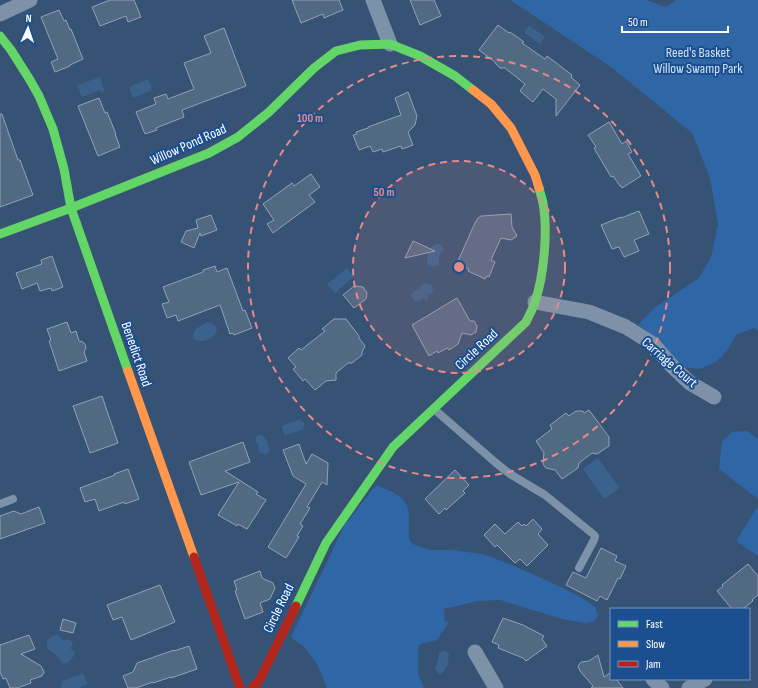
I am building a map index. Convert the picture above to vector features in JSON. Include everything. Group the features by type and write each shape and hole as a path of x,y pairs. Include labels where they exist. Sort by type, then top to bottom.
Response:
{"street":[{"path":"0,14 30,0"},
{"path":"373,0 390,44"},
{"name":"Benedict Road","path":"0,36 8,45 26,72 41,101 53,130 63,163 71,208 240,688"},
{"name":"Willow Pond Road","path":"0,234 71,208 209,153 238,137 269,112 314,68 336,51 360,45 390,44"},
{"name":"Circle Road","path":"252,688 259,680 326,543 393,447 526,322 535,302 542,273 545,236 543,202 535,175 511,128 491,104 455,76 420,56 390,44"},
{"name":"Carriage Court","path":"535,302 589,312 626,327 653,344 672,366 690,383 714,397"},
{"path":"475,652 496,688"},
{"path":"654,680 662,688"},
{"path":"689,688 703,680"}],"lane":[{"path":"434,408 496,463 510,474 545,496 593,534 594,540 579,568"},
{"path":"0,504 13,499"}],"green space":[{"name":"Reed's Basket Willow Swamp Park","path":"510,0 646,0 666,7 676,0 758,0 758,331 754,328 736,335 727,351 716,362 700,369 682,367 658,339 638,325 654,308 699,278 711,257 718,224 710,178 692,133 611,67"},
{"path":"747,431 758,439 758,499 719,469 722,441 732,432"},
{"path":"376,485 391,491 400,497 406,504 409,513 409,540 413,544 430,550 451,550 483,554 512,565 582,598 595,607 598,615 596,620 584,623 562,619 500,600 478,601 444,609 445,622 449,622 437,640 420,644 418,649 418,673 424,688 327,688 317,664 304,647 291,637 344,526"},
{"path":"758,506 758,556 736,541"}],"shaded area":[{"path":"529,25 545,37 540,44 524,32"},
{"path":"100,77 105,92 101,93 100,90 82,97 77,85"},
{"path":"148,79 152,88 150,91 133,98 129,87"},
{"path":"436,244 440,244 443,247 443,251 439,259 439,265 432,267 428,265 427,255 429,250"},
{"path":"347,268 354,277 335,293 327,284"},
{"path":"426,283 432,285 433,289 432,293 426,295 429,299 426,300 424,297 419,301 415,301 411,294"},
{"path":"208,322 214,324 216,327 217,331 215,335 206,340 194,340 193,336 195,331"},
{"path":"301,419 301,422 303,421 305,426 303,427 304,429 285,436 281,426"},
{"path":"258,435 262,435 266,439 270,451 268,453 260,453 258,450 259,445 256,442 256,437"},
{"path":"598,458 620,488 604,499 583,469"},
{"path":"54,635 58,635 64,641 69,639 72,642 73,645 70,648 75,652 74,656 67,663 62,663 55,654 47,648 48,640"},
{"path":"444,650 449,653 448,665 441,675 437,673 435,668 439,653"},
{"path":"83,673 88,684 79,688 60,688 62,681"}],"building":[{"path":"110,0 134,0 141,17 128,22 126,16 100,26 92,7"},
{"path":"292,0 339,0 343,10 324,18 323,14 301,23"},
{"path":"410,0 434,0 441,16 420,25"},
{"path":"59,10 64,21 66,20 70,30 71,29 83,59 55,72 51,62 58,59 41,17"},
{"path":"498,25 524,42 522,43 545,59 547,56 572,75 571,77 580,85 556,116 556,99 543,89 533,102 520,91 525,84 505,68 500,68 495,62 479,50"},
{"path":"224,28 246,86 182,110 184,117 145,134 136,112 156,104 154,98 166,94 168,99 194,89 184,63 211,53 204,36"},
{"path":"408,92 417,116 415,125 408,132 413,145 402,149 401,146 383,152 382,149 373,152 370,146 359,150 353,135 357,134 356,132 368,127 401,115 395,98"},
{"path":"99,98 105,113 107,112 120,147 98,156 78,106"},
{"path":"0,114 2,114 18,160 20,160 33,195 0,207"},
{"path":"609,122 622,144 626,141 632,152 628,154 641,176 622,188 613,176 611,177 594,148 596,147 588,135"},
{"path":"311,174 320,187 309,195 315,202 273,233 267,224 274,220 263,204 292,183 294,186"},
{"path":"639,211 649,234 634,240 639,251 624,257 619,247 612,249 601,225"},
{"path":"511,214 512,227 517,236 511,240 501,238 491,260 495,262 489,277 487,276 485,279 468,271 469,269 457,263 478,218 481,216"},
{"path":"211,215 217,230 201,236 200,233 194,248 181,242 186,231 198,228 196,220"},
{"path":"413,241 435,251 405,258"},
{"path":"52,256 63,287 52,291 51,288 40,291 37,283 22,289 16,273 42,264 41,260"},
{"path":"215,266 217,272 227,268 243,311 245,310 252,328 234,335 233,333 230,334 220,305 178,321 176,315 167,318 162,304 169,302 163,287"},
{"path":"354,286 363,287 367,293 366,299 354,308 343,295"},
{"path":"457,298 470,321 474,321 477,326 476,332 471,335 462,333 458,344 449,350 447,348 438,353 437,351 429,356 412,325"},
{"path":"334,319 346,319 365,346 362,355 352,363 348,363 336,373 336,380 326,381 315,390 305,379 303,381 293,369 296,367 288,358 299,348 301,350 325,331 322,329"},
{"path":"67,322 71,333 76,331 79,341 85,344 86,348 84,352 87,361 59,371 49,341 51,340 47,329"},
{"path":"102,396 118,443 90,453 73,406"},
{"path":"589,410 609,437 609,446 597,454 592,453 579,463 578,468 562,479 555,470 544,466 544,453 536,441 552,429 550,425 566,413 569,416 576,411 583,411 584,413"},
{"path":"243,442 250,462 225,471 258,492 256,494 266,500 247,529 238,524 237,526 218,515 239,482 201,495 189,462"},
{"path":"299,444 306,464 312,454 328,463 327,485 322,482 307,507 310,508 300,524 303,526 297,536 299,537 286,558 268,547 306,484 293,476 283,450"},
{"path":"128,469 139,499 125,504 124,502 99,511 95,499 85,502 80,488"},
{"path":"455,470 469,485 463,491 465,493 446,510 445,508 439,514 425,499"},
{"path":"39,507 45,523 0,539 0,516 14,511 21,514"},
{"path":"533,519 542,529 538,534 548,545 527,566 520,559 515,563 497,545 495,547 484,535 495,524 505,534 518,522 522,526 524,524 526,526"},
{"path":"601,548 617,556 615,561 626,566 607,600 600,596 597,601 566,585 573,572 586,578"},
{"path":"748,564 758,576 758,595 744,608 731,608 717,591 723,586 722,585"},
{"path":"260,571 262,578 273,583 275,588 270,599 260,603 263,612 245,619 235,591 237,590 234,581"},
{"path":"160,585 175,622 131,640 122,617 113,620 107,605"},
{"path":"503,618 523,625 544,636 542,639 547,646 526,661 523,658 498,648 499,645 492,642"},
{"path":"63,619 76,623 73,633 60,630"},
{"path":"29,635 35,649 21,654 41,666 44,672 42,676 30,680 31,683 17,688 10,688 6,678 3,679 0,672 0,645"},
{"path":"189,646 197,669 136,688 128,688 123,676 133,672 137,663"},
{"path":"598,655 604,677 610,673 610,680 617,680 623,688 591,688 593,686 580,671 578,666 581,662 589,661"}],"traffic: fast":[{"path":"0,36 11,50 30,80 39,96 53,129 64,169 71,208 128,371"},
{"path":"0,234 71,208 209,153 238,137 269,112 314,68 336,51 360,45 390,44 420,56 455,76 473,90"},
{"path":"296,606 326,543 393,447 526,322 534,305 543,266 545,227 543,203 539,188"}],"traffic: slow":[{"path":"473,90 491,104 511,128 535,175 539,188"},
{"path":"128,371 194,557"}],"traffic: jam":[{"path":"194,557 240,688"},
{"path":"252,688 259,681 296,606"}]}
